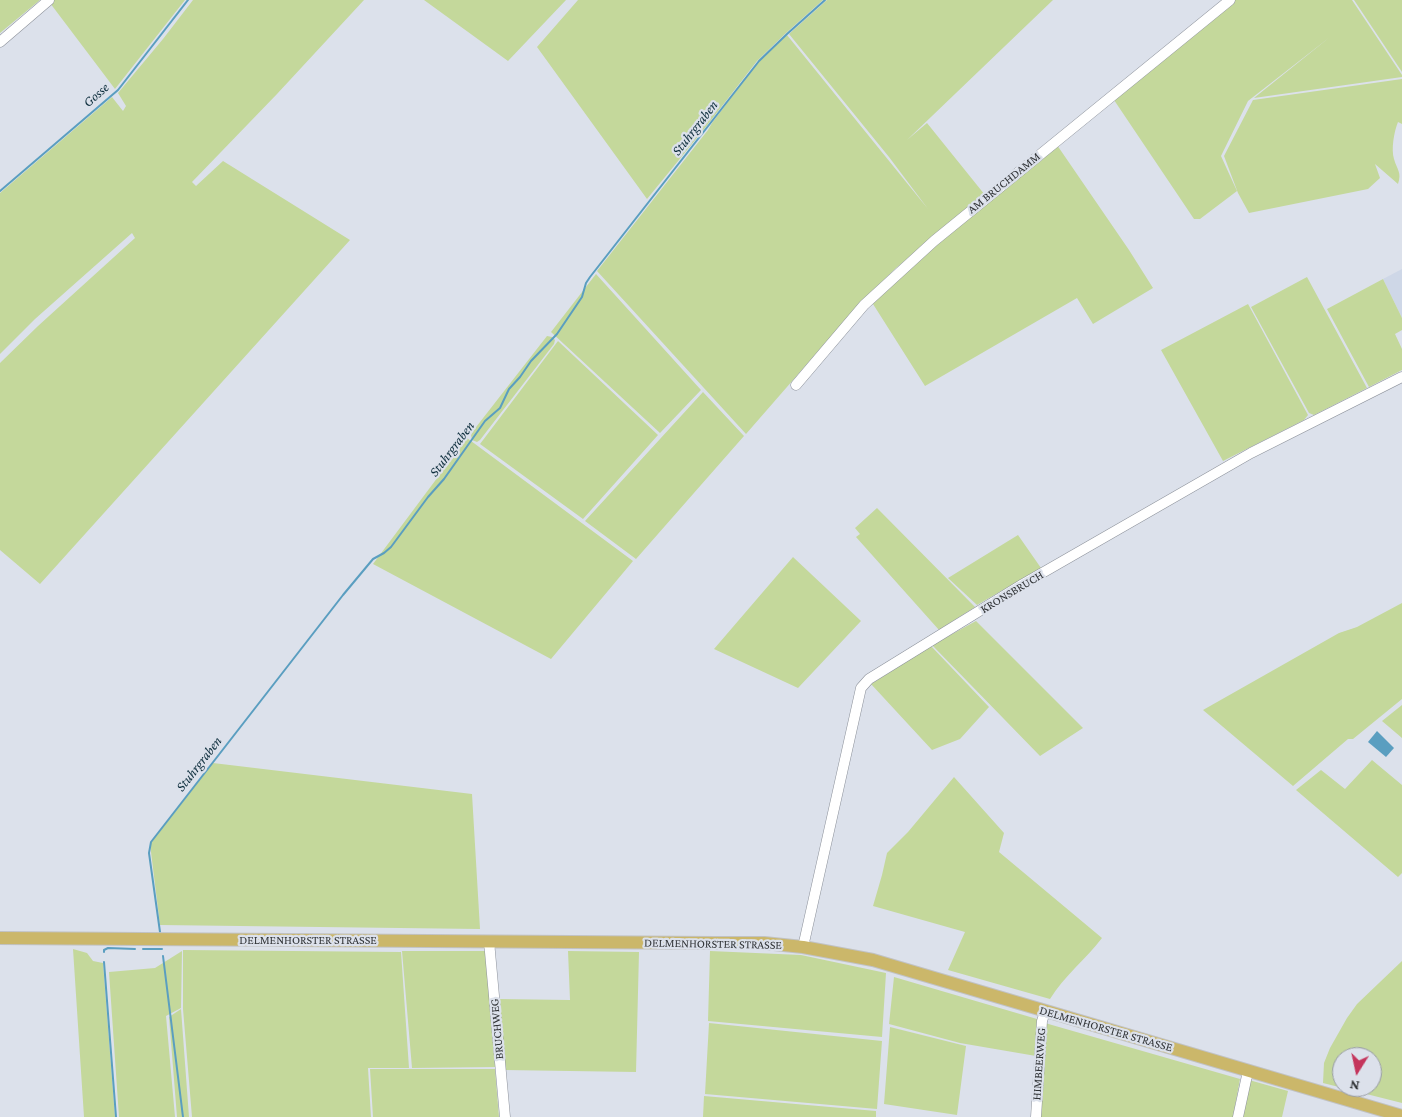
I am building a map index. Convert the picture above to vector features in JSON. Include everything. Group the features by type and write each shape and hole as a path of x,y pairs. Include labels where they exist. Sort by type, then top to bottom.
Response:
{"main road":[{"name":"DELMENHORSTER STRASSE","path":"0,938 764,943 803,947 873,960 1402,1116"}],"street":[{"path":"0,42 48,0"},
{"name":"AM BRUCHDAMM","path":"796,386 864,305 934,240 1230,0"},
{"name":"KRONSBRUCH","path":"803,947 861,688 869,680 1023,584 1251,453 1402,377"},
{"name":"BRUCHWEG","path":"489,941 505,1117"},
{"name":"HIMBEERWEG","path":"1036,1117 1042,1021 1046,1012"},
{"path":"1238,1117 1248,1071"}],"shaded area":[{"path":"1402,269 1402,318 1383,279"}],"green space":[{"path":"0,0 40,0 0,33"},
{"path":"52,0 185,0 115,89 50,3"},
{"path":"193,0 364,0 192,182 196,186 223,161 350,240 40,584 0,550 0,363 135,238 132,233 35,319 0,354 0,193 112,97 123,111 126,106 118,93"},
{"path":"424,0 566,0 508,61"},
{"path":"578,0 823,0 757,61 647,199 537,47"},
{"path":"827,0 1053,0 907,140 927,123 985,195 896,268 861,302 746,434 597,271 708,130 759,61 787,35 928,209 889,157 789,34"},
{"path":"1235,0 1352,0 1402,77 1254,98 1330,37 1248,101 1221,156 1237,191 1200,219 1194,219 1114,100 1115,97"},
{"path":"1354,0 1402,0 1402,72"},
{"path":"1402,79 1402,124 1398,122 1393,146 1393,155 1399,174 1398,184 1375,164 1380,178 1368,189 1249,213 1238,193 1224,156 1253,100"},
{"path":"1057,145 1153,288 1093,324 1077,298 925,386 873,304 874,299 948,232"},
{"path":"596,274 701,390 660,433 551,332"},
{"path":"1307,277 1367,388 1314,415 1309,413 1251,307"},
{"path":"1383,279 1402,318 1402,330 1395,334 1402,349 1402,370 1369,387 1327,309"},
{"path":"1248,304 1308,415 1304,420 1223,461 1161,350"},
{"path":"547,336 555,340 554,344 480,440 477,442 472,440 471,435 473,431"},
{"path":"558,341 658,435 583,519 480,444"},
{"path":"703,392 744,436 636,559 585,521"},
{"path":"467,438 633,561 551,659 373,564"},
{"path":"877,508 975,607 939,630 856,537 860,534 855,528"},
{"path":"1018,535 1041,568 977,605 948,578"},
{"path":"793,557 861,621 798,688 714,649"},
{"path":"1402,603 1402,699 1353,739 1348,739 1293,786 1203,710 1339,633 1357,627"},
{"path":"976,621 1083,728 1040,756 932,645"},
{"path":"931,646 989,707 960,739 932,750 871,684"},
{"path":"1402,705 1402,738 1382,721"},
{"path":"1372,760 1402,785 1402,873 1398,877 1296,790 1321,770 1345,789"},
{"path":"213,763 472,794 480,929 160,925 150,844"},
{"path":"954,777 1004,833 999,852 1102,938 1050,999 948,970 965,932 873,906 887,853 908,832"},
{"path":"73,949 87,953 93,961 103,963 115,1117 84,1117"},
{"path":"183,950 401,952 409,1068 368,1068 371,1117 192,1117 183,1009"},
{"path":"182,951 181,1008 166,1016 175,1117 119,1117 109,972 155,968"},
{"path":"402,951 486,951 495,1067 412,1068"},
{"path":"568,951 639,952 636,1072 504,1070 498,999 570,1000"},
{"path":"710,951 801,955 886,973 882,1037 708,1021"},
{"path":"1402,961 1402,1103 1378,1097 1382,1097 1382,1047 1332,1047 1332,1085 1323,1083 1324,1063 1330,1048 1357,1004"},
{"path":"894,977 1037,1019 1036,1056 960,1043 889,1024"},
{"path":"181,1009 189,1117 177,1117 169,1017"},
{"path":"709,1023 882,1041 877,1109 705,1094"},
{"path":"1045,1023 1240,1079 1233,1117 1039,1117"},
{"path":"890,1027 966,1046 957,1115 884,1104"},
{"path":"370,1069 495,1069 499,1117 373,1117"},
{"path":"1249,1080 1288,1091 1282,1117 1242,1117"},
{"path":"704,1096 876,1111 876,1117 703,1117"}],"water":[{"path":"1377,731 1394,748 1386,757 1368,742"}],"waterway":[{"name":"Gosse","path":"0,191 118,90 188,0"},
{"name":"Stuhrgraben","path":"160,932 149,853 151,842 343,595 373,559 391,547 428,497 444,479 485,421 500,408 509,389 531,361 557,334 582,297 590,277 759,61 825,0"},
{"path":"104,952 108,948 135,949"},
{"path":"143,949 162,949"},
{"name":"Stuhrgraben","path":"163,956 183,1117"},
{"path":"104,962 116,1117"}]}
